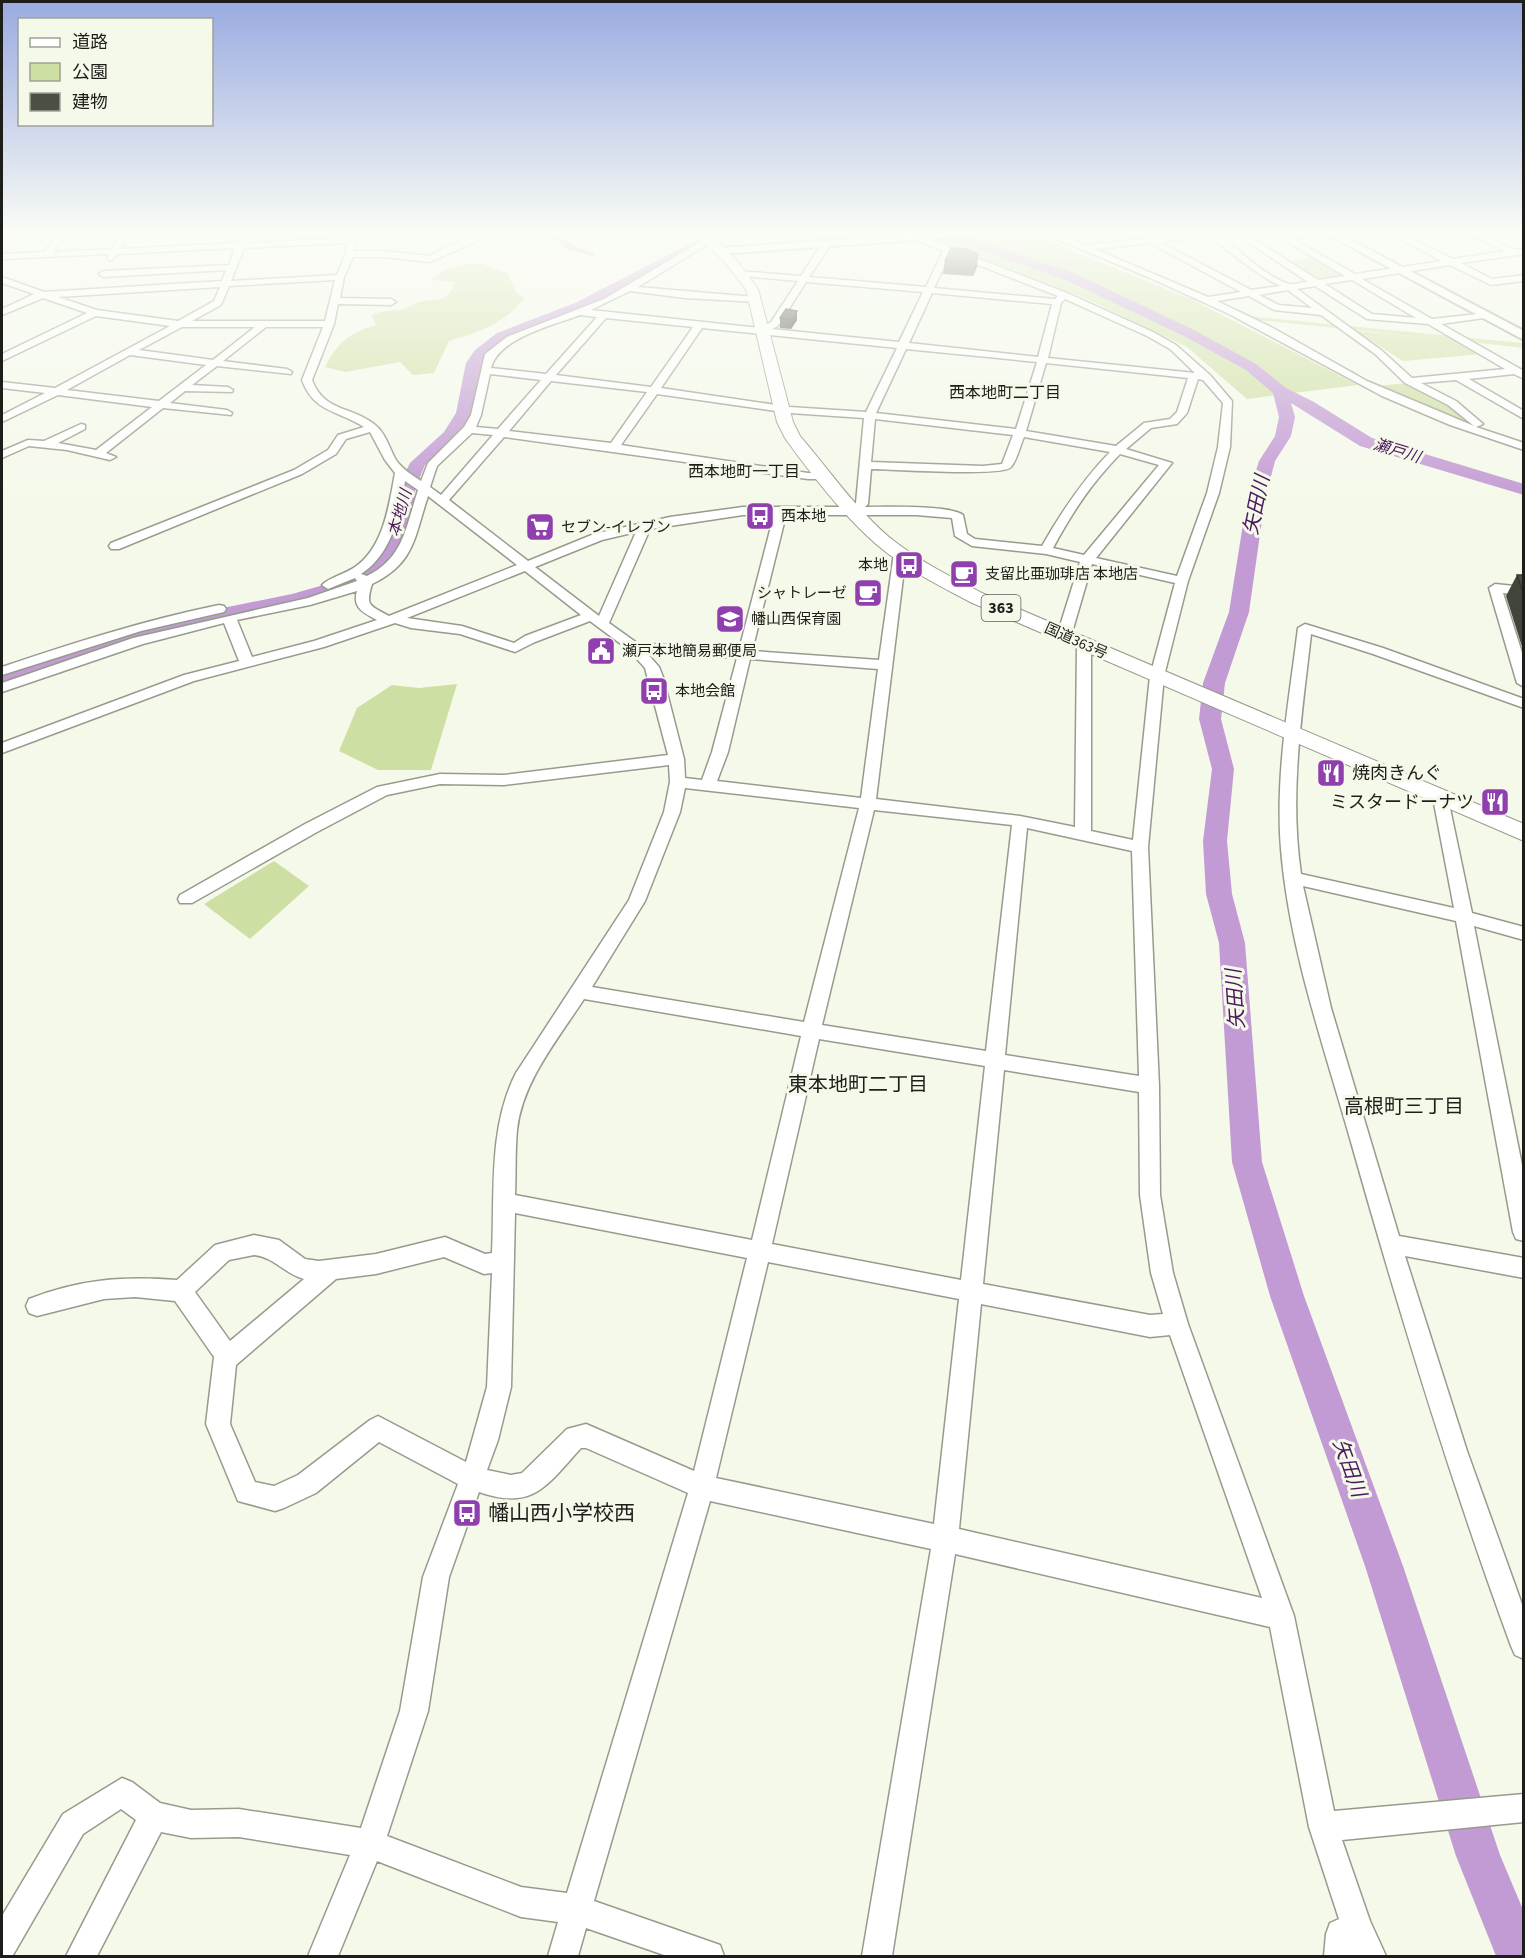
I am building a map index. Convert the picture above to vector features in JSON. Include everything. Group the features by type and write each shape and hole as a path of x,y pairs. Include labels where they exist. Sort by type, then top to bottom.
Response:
{"highway":[{"name":"国道363号","path":"760,322 785,422 793,438 872,531 900,553 977,598 1524,832"}],"main road":[{"path":"1498,322 1524,336"},
{"path":"1505,322 1524,332"}],"street":[{"path":"2,358 76,322"},
{"path":"167,322 329,324 307,380 317,398 330,410 372,428 390,463 443,500 602,625 634,647 652,667 656,677 676,759 678,782 672,812 637,901 524,1079 514,1101 507,1129 499,1388 473,1479 436,1577 414,1712 370,1844 323,1956"},
{"path":"2,419 183,322"},
{"path":"2,688 128,644 229,618 310,601 366,583 386,572 398,561 432,465 468,429 476,415 489,356 510,339 552,322"},
{"path":"443,500 596,322"},
{"path":"682,322 1200,377"},
{"path":"762,330 776,322"},
{"path":"854,510 862,504 870,415 915,322"},
{"path":"866,465 983,469 1006,467 1021,433 1053,322"},
{"path":"1120,322 1158,338 1173,347 1228,403 1224,447 1213,493 1182,581 1161,678 1140,847 1149,1086 1150,1195 1162,1273 1177,1324 1281,1616 1323,1827 1357,1927 1371,1956"},
{"path":"1253,322 1369,385 1429,411 1524,447"},
{"path":"1337,322 1378,352 1416,371 1452,404 1493,435"},
{"path":"1435,322 1521,372"},
{"path":"614,447 700,324"},
{"path":"98,454 263,325"},
{"path":"129,352 287,372"},
{"path":"1378,352 1399,382 1452,404"},
{"path":"485,370 656,390 782,409 870,415 1021,433 1118,450 1167,463 1087,560 1066,629 1062,635"},
{"path":"1369,385 1521,372"},
{"path":"1457,376 1524,416"},
{"path":"1046,550 1071,505 1090,479 1118,450 1148,425 1173,422 1182,413 1200,377"},
{"path":"2,385 227,413"},
{"path":"183,388 228,390"},
{"path":"45,445 81,427"},
{"path":"115,546 298,472 332,452 342,437 372,428"},
{"path":"468,429 614,447 808,476 826,476"},
{"path":"2,455 24,444 45,445 112,457"},
{"path":"2,671 157,622 302,592 340,581 370,562 384,539 395,506 401,472"},
{"path":"708,784 720,752 781,510"},
{"path":"2,748 142,694 246,661 319,644 392,620 597,537 645,526 725,513 854,510 916,511 957,515 961,536 972,542 1046,550 1182,581"},
{"path":"602,625 645,526"},
{"path":"563,1956 702,1487 868,804 900,553"},
{"path":"355,573 366,583"},
{"path":"366,583 361,599 364,607 392,620 462,630 515,648 530,639 591,616"},
{"path":"1524,591 1495,588 1524,683"},
{"path":"229,618 246,661"},
{"path":"1524,704 1378,651 1305,628 1290,732 1287,814 1294,878 1316,983 1390,1244 1488,1553 1524,1646"},
{"path":"1083,834 1084,645"},
{"path":"634,647 885,665"},
{"path":"186,899 311,828 383,791 440,779 504,780 676,759"},
{"path":"678,782 1020,821 1140,847"},
{"path":"1441,798 1524,1232"},
{"path":"877,1956 945,1539 1020,821"},
{"path":"1294,878 1464,917 1524,934"},
{"path":"581,992 1149,1086"},
{"path":"505,1202 1150,1326 1177,1324"},
{"path":"1390,1244 1524,1268"},
{"path":"37,1306 104,1289 135,1287 181,1291 223,1252 254,1245 271,1247 300,1268 319,1271 376,1264 445,1247 484,1264 503,1262"},
{"path":"226,1359 330,1270"},
{"path":"181,1291 226,1354 218,1424 247,1492 275,1499 307,1484 378,1428 473,1479 506,1489 528,1485 575,1437 586,1436 702,1487 945,1539 1281,1616"},
{"path":"2,1944 73,1824 122,1792 154,1816 191,1824 239,1823 370,1844 521,1902 577,1910 709,1956"},
{"path":"1323,1827 1355,1826 1524,1808"},
{"path":"81,1956 154,1816"},
{"path":"1339,1956 1341,1934 1357,1927"}],"green space":[{"path":"375,322 496,322 449,341 434,373 413,375 400,362 345,372 325,367 335,351 351,335 376,325"},
{"path":"1135,322 1236,322 1358,385 1247,399 1187,347"},
{"path":"1280,322 1313,322 1523,343 1523,348 1462,341 1482,354 1403,361 1356,331 1441,339"},
{"path":"1407,383 1449,404 1482,429 1377,386"},
{"path":"457,684 431,770 378,770 339,751 357,708 392,685 419,688"},
{"path":"274,861 309,886 250,939 204,904"}],"building":[{"path":"1517,575 1524,575 1524,595"}],"waterway":[{"name":"本地川","path":"2,677 156,627 295,599 355,582 385,556 398,532 406,507 406,489 418,463 450,435 464,413 474,363 480,353 502,336 537,322"},
{"name":"矢田川","path":"1167,322 1251,367 1280,391"},
{"name":"瀬戸川","path":"1280,391 1308,405 1366,442 1524,490"},
{"name":"矢田川","path":"1280,391 1287,417 1283,436 1267,461 1256,499 1239,612 1214,683 1210,719 1223,769 1215,841 1219,894 1232,943 1247,1162 1287,1296 1384,1566 1478,1856 1519,1956"}],"place":[{"name":"西本地","path":"760,516"},
{"name":"セブン-イレブン","path":"540,527"},
{"name":"本地","path":"909,565"},
{"name":"支留比亜珈琲店 本地店","path":"964,574"},
{"name":"シャトレーゼ","path":"868,593"},
{"name":"幡山西保育園","path":"730,619"},
{"name":"瀬戸本地簡易郵便局","path":"601,651"},
{"name":"本地会館","path":"654,691"},
{"name":"焼肉きんぐ","path":"1331,773"},
{"name":"ミスタードーナツ","path":"1495,802"},
{"name":"幡山西小学校西","path":"467,1513"}],"district":[{"name":"西本地町二丁目","path":"1005,393"},
{"name":"西本地町一丁目","path":"744,472"},
{"name":"東本地町二丁目","path":"858,1085"},
{"name":"高根町三丁目","path":"1404,1107"}]}
